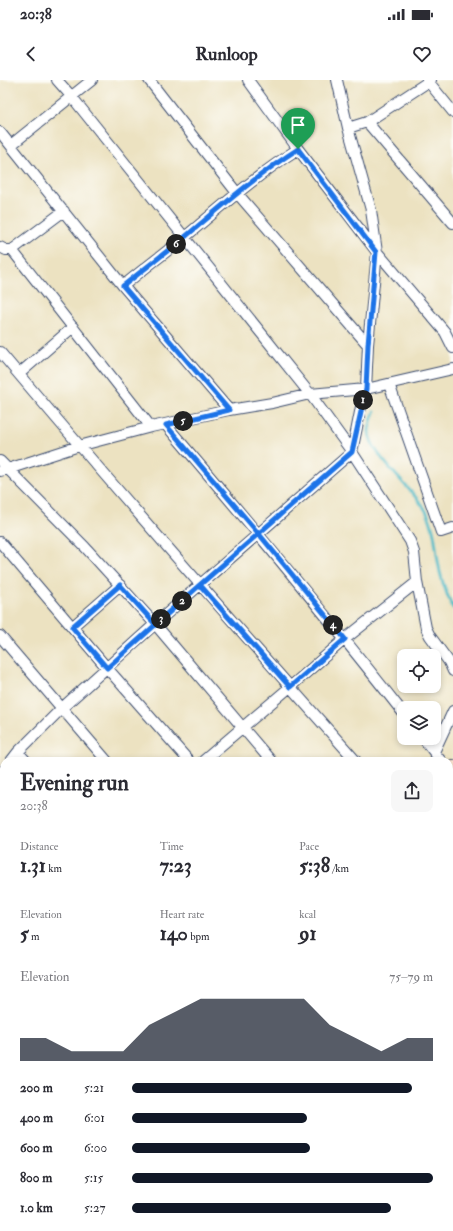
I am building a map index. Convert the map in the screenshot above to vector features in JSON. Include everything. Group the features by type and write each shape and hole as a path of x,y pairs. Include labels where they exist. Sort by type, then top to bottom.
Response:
{"street":[{"path":"57,80 310,394 352,452 410,541 414,552 417,582 426,628 449,662 453,671"},
{"path":"11,145 92,80"},
{"path":"149,80 238,192 368,345"},
{"path":"249,80 298,149 376,252 445,332 453,348"},
{"path":"14,757 62,708 155,624 352,452 366,389 368,345 376,252 371,210 348,128 337,80"},
{"path":"348,128 367,122 429,81 453,112"},
{"path":"367,122 453,223"},
{"path":"0,132 123,286 229,410"},
{"path":"123,286 238,192 274,164 298,149"},
{"path":"0,247 6,250 12,250 64,211"},
{"path":"12,250 152,427"},
{"path":"19,374 73,327"},
{"path":"0,352 79,446 352,757"},
{"path":"4,470 79,446 152,427 310,394 366,389 453,369"},
{"path":"389,384 441,532 453,528"},
{"path":"166,425 259,534 397,705"},
{"path":"0,461 4,470 85,547 120,585 268,757"},
{"path":"0,542 107,668 185,757"},
{"path":"208,757 345,639 417,582"},
{"path":"72,627 120,585"},
{"path":"0,636 104,757"},
{"path":"434,752 453,711"},
{"path":"428,745 438,757"},
{"path":"18,752 22,757"}],"waterway":[{"path":"374,412 370,423 370,439 383,460 420,502 429,517 442,579 453,608"}],"route":[{"path":"298,149 274,164 238,192 123,286 229,410 166,425 259,534 345,639 290,687 200,585 107,668 72,627 120,585 155,624 200,585 259,534 352,452 366,389 368,345 376,252 298,149"}]}
